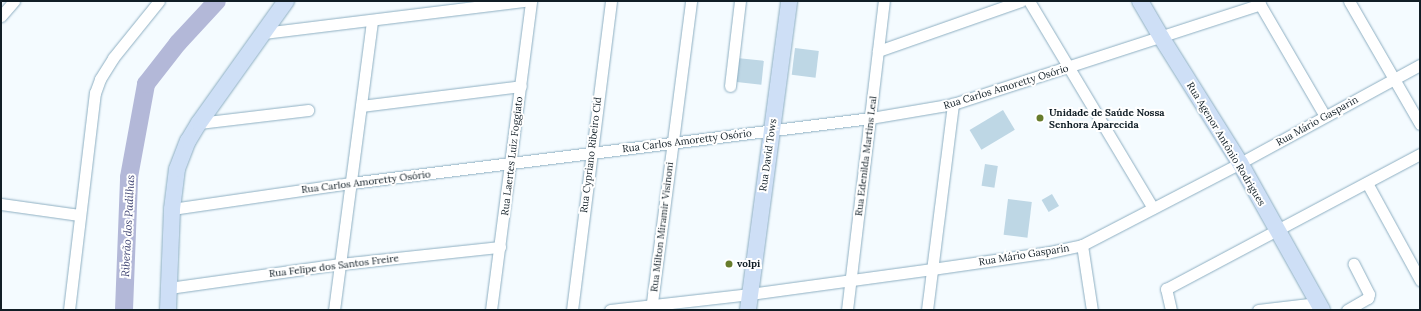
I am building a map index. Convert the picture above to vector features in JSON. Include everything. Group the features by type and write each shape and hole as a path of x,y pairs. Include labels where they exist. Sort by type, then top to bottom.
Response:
{"street":[{"path":"1,16 14,1"},
{"path":"68,310 95,93 100,79 113,58 159,1"},
{"path":"168,310 172,209 177,169 188,141 199,123 286,1"},
{"path":"263,33 372,20 450,6 524,1"},
{"name":"Rua Laertes Luiz Foggiato","path":"491,310 531,1"},
{"name":"Rua Cypriano Ribeiro Cid","path":"572,310 611,1"},
{"name":"Rua Milton Miramir Visinoni","path":"652,307 691,1"},
{"path":"730,86 740,1"},
{"name":"Rua David Tows","path":"748,310 789,1"},
{"name":"Rua Edenilda Martins Leal","path":"847,310 884,1"},
{"path":"878,51 1021,1"},
{"path":"1029,1 1153,208"},
{"name":"Rua Agenor Antônio Rodrigues","path":"1140,1 1240,163 1320,307"},
{"path":"1349,1 1395,78 1420,124"},
{"path":"1259,3 1325,116"},
{"name":"Rua Carlos Amoretty Osório","path":"172,209 350,184 871,118 953,104 1069,68 1259,3"},
{"path":"334,310 372,20"},
{"name":"Rua Mário Gasparin","path":"610,310 652,307 932,269 1050,252 1082,244 1240,163 1420,65"},
{"path":"361,106 520,86"},
{"path":"927,310 953,104"},
{"path":"199,123 308,110"},
{"path":"1171,310 1166,289 1420,154"},
{"path":"1367,183 1420,280"},
{"path":"1,204 79,215"},
{"path":"1082,244 1092,310"},
{"name":"Rua Felipe dos Santos Freire","path":"169,288 340,264 500,247"},
{"path":"1347,310 1368,298 1369,294 1354,264"},
{"path":"1258,310 1320,307"}],"shaded area":[{"path":"795,48 819,51 816,78 792,75"},
{"path":"737,58 764,61 761,85 734,82"},
{"path":"1003,110 1015,130 981,150 970,130"},
{"path":"985,164 998,166 994,188 982,186"},
{"path":"1052,194 1059,206 1049,212 1042,200"},
{"path":"1008,199 1032,202 1027,238 1004,235"}],"waterway":[{"name":"Riberão dos Padilhas","path":"124,310 129,177 146,84 178,43 217,1"}],"place":[{"name":"Unidade de Saúde Nossa Senhora Aparecida","path":"1040,118"},
{"name":"volpi","path":"729,264"}]}
